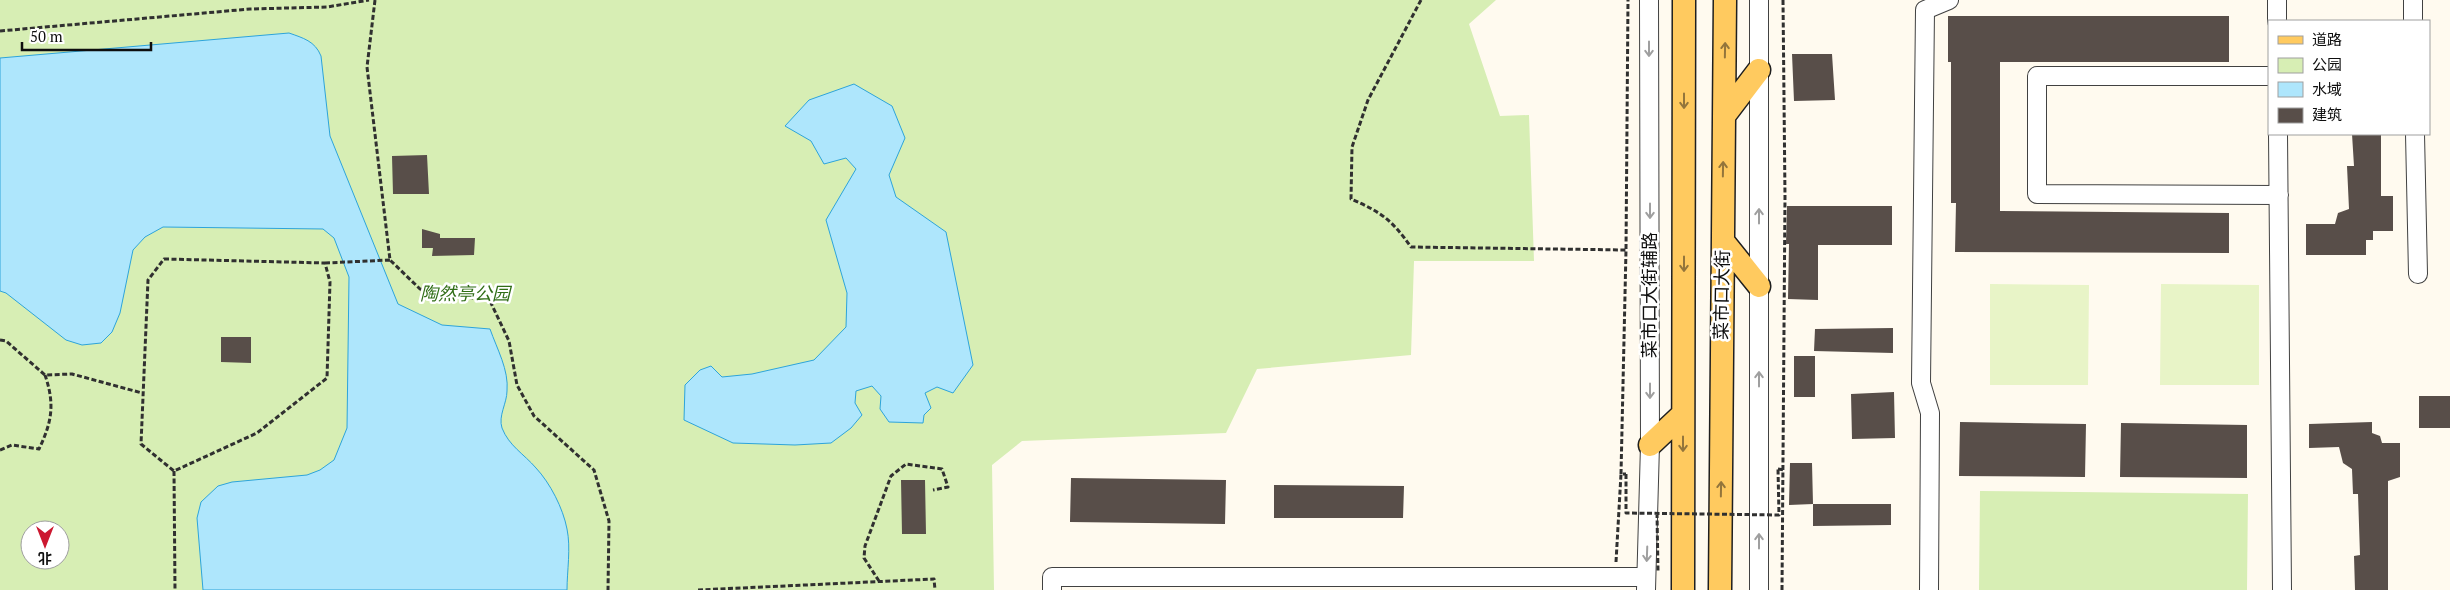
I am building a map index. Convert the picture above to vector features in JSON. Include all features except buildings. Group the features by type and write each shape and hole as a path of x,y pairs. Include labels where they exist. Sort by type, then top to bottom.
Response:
{"main road":[{"path":"1683,590 1684,0"},
{"name":"菜市口大街","path":"1720,590 1725,0"},
{"path":"1724,116 1759,70"},
{"path":"1723,241 1759,286"},
{"path":"1650,445 1684,414"}],"street":[{"name":"菜市口大街辅路","path":"1649,0 1650,579"},
{"path":"1759,0 1759,590"},
{"path":"1929,590 1930,413 1921,383 1925,10 1949,0"},
{"path":"2277,0 2278,20"},
{"path":"2412,0 2413,20"},
{"path":"2268,76 2037,76 2037,194 2279,195"},
{"path":"2278,135 2282,590"},
{"path":"2416,135 2418,274"},
{"path":"1052,590 1052,577 1322,584 1616,577 1650,579"}],"path":[{"path":"0,31 250,9 326,7 369,0"},
{"path":"375,0 367,67 390,260 420,289 490,301 509,341 517,385 534,416 594,470 609,521 608,590"},
{"path":"1421,0 1368,100 1352,147 1351,199 1378,211 1398,228 1411,248 1626,250"},
{"path":"1616,577 1626,250 1628,0"},
{"path":"1782,590 1785,470 1783,0"},
{"path":"174,471 141,444 148,280 164,260 325,263 390,260"},
{"path":"174,471 256,433 327,378 330,282 325,263"},
{"path":"0,340 6,341 45,375 51,392 50,426 39,449 12,445 0,450"},
{"path":"45,375 72,374 142,393"},
{"path":"879,581 864,558 865,546 891,476 906,464 942,469 948,487 934,490"},
{"path":"1620,474 1626,474 1626,513 1779,515 1778,469 1785,470"},
{"path":"174,471 175,590"},
{"path":"1650,579 1657,513"},
{"path":"698,590 934,579 935,590"},
{"path":"792,585 792,590"}],"green space":[{"name":"陶然亭公园","path":"0,0 1496,0 1469,24 1500,116 1529,115 1534,261 1414,261 1411,355 1257,369 1226,433 1022,441 992,465 994,590 0,590"},
{"path":"1990,284 2089,285 2088,385 1990,385"},
{"path":"2161,284 2259,285 2259,385 2160,385"},
{"path":"1980,491 2248,494 2247,590 1979,590"}],"water":[{"path":"289,33 312,43 321,56 330,136 398,304 442,325 490,329 504,367 507,383 507,396 501,419 502,428 513,445 546,481 559,504 565,521 569,544 567,590 203,590 197,518 201,502 218,486 232,482 307,475 320,470 334,460 347,428 349,277 334,238 323,229 163,227 145,237 133,250 120,313 112,332 101,343 82,345 66,340 6,293 0,291 0,58"},
{"path":"854,84 892,106 905,138 889,175 896,197 946,232 973,365 953,393 937,387 925,393 931,408 924,415 923,423 889,422 880,409 881,396 872,386 856,391 855,403 862,415 851,428 831,443 795,445 733,443 684,420 685,385 700,370 711,366 722,377 752,374 814,360 846,327 847,293 826,220 856,169 846,158 824,164 811,141 785,126 809,100"}]}
